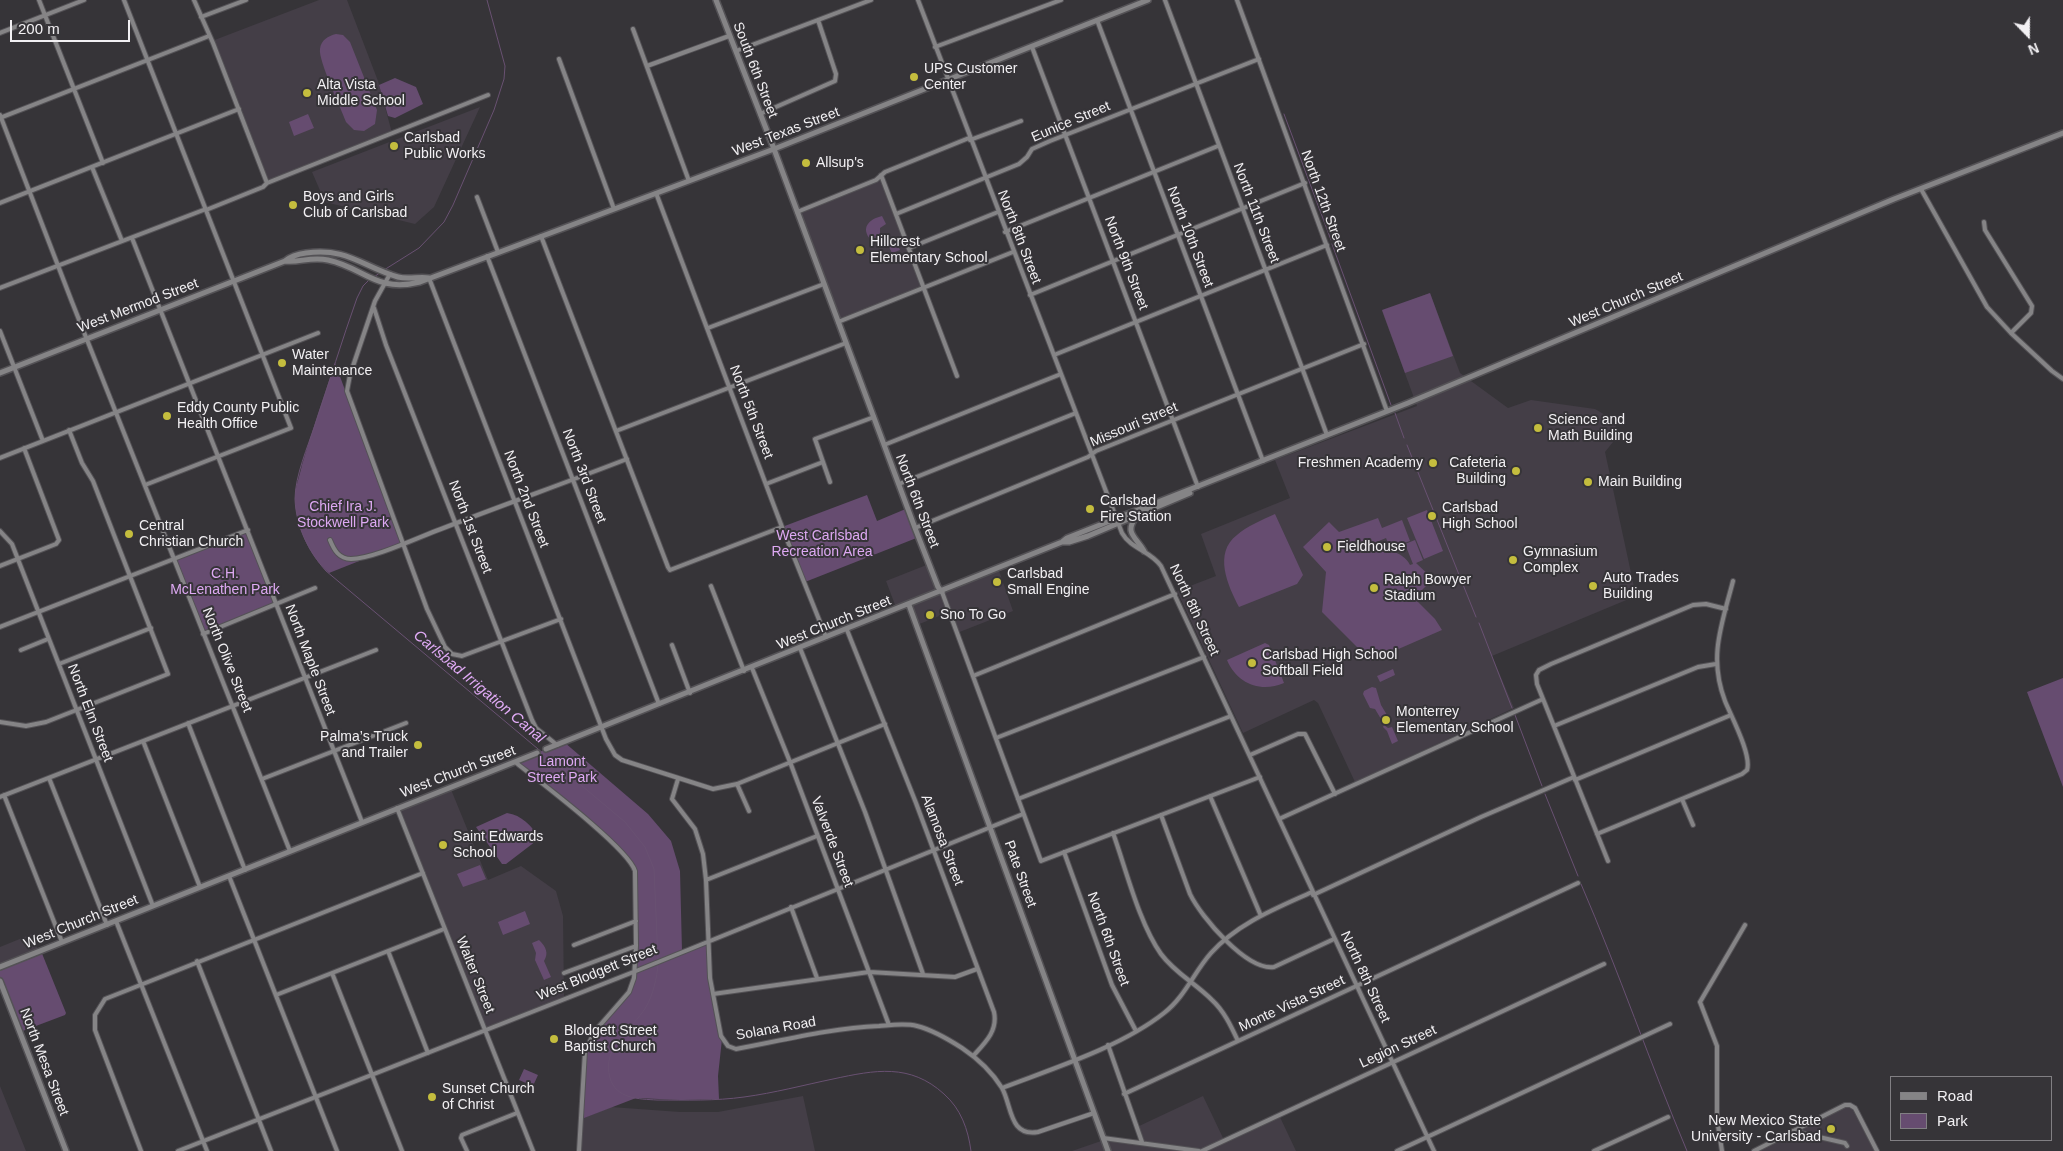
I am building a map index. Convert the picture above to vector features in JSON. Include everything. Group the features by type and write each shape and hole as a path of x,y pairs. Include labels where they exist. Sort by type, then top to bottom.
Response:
{"street":[{"path":"39,0 103,163"},
{"path":"0,33 84,0"},
{"path":"124,0 291,428 145,485"},
{"path":"194,0 267,183"},
{"path":"201,18 246,0"},
{"name":"South 6th Street","path":"716,0 774,149"},
{"path":"736,51 871,0"},
{"name":"North 8th Street","path":"918,0 984,178 1117,521 1126,539 1159,562 1434,1151"},
{"path":"935,47 1061,0"},
{"name":"North 11th Street","path":"1164,0 1327,435"},
{"name":"North 12th Street","path":"1237,0 1387,411"},
{"name":"West Texas Street","path":"285,261 291,262 310,258 325,259 382,283 411,284 774,149 1144,1"},
{"path":"760,114 834,81 836,74 818,20"},
{"name":"North 10th Street","path":"1097,20 1263,461"},
{"path":"633,30 689,181"},
{"path":"0,117 209,36"},
{"path":"647,66 729,36"},
{"name":"North 9th Street","path":"1032,47 1198,487"},
{"path":"559,59 614,209"},
{"name":"Eunice Street","path":"896,214 1022,162 1032,149 1064,135 1259,59"},
{"path":"0,288 206,210 263,187 267,183 488,95"},
{"path":"0,203 239,109"},
{"name":"North Olive Street","path":"0,117 290,852"},
{"path":"797,212 876,180 881,175 970,139 1021,121"},
{"name":"West Church Street","path":"0,966 660,705 1062,542 1069,542 1922,189 2063,133"},
{"path":"1005,232 1218,146"},
{"name":"North 6th Street","path":"774,149 915,528 938,587 942,592 1041,860 1064,852 1112,985 1136,1031"},
{"path":"92,167 122,241"},
{"path":"881,175 957,376"},
{"path":"1030,295 1304,184"},
{"path":"1922,189 1982,299 1995,317 2063,379"},
{"name":"North 5th Street","path":"656,193 826,638"},
{"path":"478,197 498,252"},
{"path":"909,248 998,212"},
{"path":"1984,222 1985,230 2027,296 2032,309 2031,313 2011,333"},
{"path":"541,236 670,570 782,527"},
{"name":"North Maple Street","path":"132,238 362,822"},
{"path":"1054,355 1327,245"},
{"name":"West Texas Street","path":"285,261 290,257 302,254 332,252 356,258 390,274 404,278 428,278"},
{"path":"838,322 1013,252"},
{"name":"North 3rd Street","path":"487,256 660,705"},
{"name":"West Mermod Street","path":"0,373 285,261"},
{"path":"390,274 382,283 347,390 402,544 427,610 441,640 448,651 456,656 462,656 561,619"},
{"name":"North 2nd Street","path":"428,278 602,728"},
{"path":"708,328 824,284"},
{"name":"North 1st Street","path":"374,308 386,344 534,726 556,745"},
{"path":"0,331 43,441"},
{"path":"0,458 318,333"},
{"path":"616,431 846,343"},
{"name":"Missouri Street","path":"915,528 1172,420 1364,344"},
{"path":"884,445 1061,374"},
{"path":"899,484 1076,413"},
{"path":"830,482 816,438 874,417"},
{"path":"0,722 18,726 32,726 168,674 93,481 82,463 69,430"},
{"path":"0,566 58,542 24,448"},
{"path":"330,540 338,554 350,559 402,544 627,459"},
{"path":"766,484 823,462"},
{"name":"West Church Street","path":"1117,521 1139,515 1192,492 1198,487"},
{"path":"1139,515 1130,528 1133,538 1144,551"},
{"path":"0,627 248,530"},
{"name":"North Elm Street","path":"0,531 12,544 153,906"},
{"path":"1597,834 1742,774 1747,770 1748,758 1721,691 1716,664 1718,638 1733,581"},
{"path":"711,586 744,671"},
{"path":"203,634 315,588"},
{"path":"973,676 1175,594"},
{"path":"1608,861 1535,680 1536,675 1539,670 1551,664 1688,607 1706,604 1726,609"},
{"name":"Pate Street","path":"909,605 1108,1151"},
{"path":"58,664 151,628"},
{"name":"Alamosa Street","path":"847,630 934,850 994,1012 995,1022 989,1037 973,1056"},
{"path":"21,650 48,639"},
{"path":"672,645 690,692"},
{"path":"800,648 886,869 923,974"},
{"path":"62,942 2,796 376,650"},
{"path":"996,738 1204,657"},
{"path":"1554,726 1698,666 1716,664"},
{"name":"Valverde Street","path":"752,668 790,762 889,1025"},
{"path":"1279,819 1543,699"},
{"path":"1002,1088 1108,1045 1136,1031 1168,1010 1190,983 1206,958 1226,939 1246,924 1261,916 1481,817 1731,715"},
{"path":"1018,799 1232,716"},
{"path":"188,723 245,870"},
{"path":"262,779 406,723"},
{"path":"602,728 613,752 619,759 713,789 738,784 885,724"},
{"path":"1250,756 1298,734 1305,734 1335,794"},
{"path":"143,741 200,887"},
{"path":"515,762 608,839 630,860 635,871 636,971 629,992 595,1032 586,1051 577,1150"},
{"path":"1064,852 1260,777"},
{"path":"49,778 106,924"},
{"name":"Solana Road","path":"678,779 672,798 687,817 698,837 704,854 710,971 713,994 722,1040 732,1049 839,1029 911,1025 928,1029 953,1042 973,1056 1002,1088 1014,1121 1018,1127 1027,1132 1042,1131 1094,1113"},
{"path":"738,784 749,812"},
{"path":"1210,796 1261,916"},
{"path":"1682,799 1693,825"},
{"name":"Walter Street","path":"397,808 533,1151"},
{"name":"West Blodgett Street","path":"178,1151 636,971 1023,814"},
{"path":"1162,815 1193,900 1207,920 1252,962 1269,968 1285,963 1334,940"},
{"path":"1113,833 1156,946 1175,970 1212,1000 1221,1010 1238,1041"},
{"path":"706,880 818,836"},
{"path":"142,1151 101,1048 94,1025 96,1012 105,999 423,873"},
{"path":"229,876 337,1151"},
{"name":"Monte Vista Street","path":"1124,1094 1578,883"},
{"path":"791,908 817,978"},
{"path":"116,921 207,1151"},
{"path":"574,945 636,921"},
{"path":"1722,1151 1717,1120 1717,1046 1700,1002 1745,925"},
{"path":"276,995 444,929"},
{"path":"564,973 636,946"},
{"path":"388,951 428,1053"},
{"path":"197,962 271,1151"},
{"name":"Legion Street","path":"1200,1151 1604,964"},
{"path":"713,994 870,972 955,977 978,969"},
{"path":"332,973 402,1151"},
{"name":"North Mesa Street","path":"0,981 66,1151"},
{"path":"1397,1151 1670,1024"},
{"path":"1108,1045 1142,1142"},
{"path":"1754,1151 1845,1105 1855,1108 1877,1151"},
{"path":"467,1151 461,1136 517,1113"},
{"path":"1594,1151 1668,1117"},
{"path":"1793,1131 1845,1143 1847,1146"},
{"path":"1103,1138 1200,1151"}],"shaded area":[{"name":"Alta Vista Middle School","path":"319,0 347,0 378,81 392,133 267,183 212,41"},
{"path":"480,107 434,207 415,224 325,202 312,172"},
{"name":"Hillcrest Elementary School","path":"881,175 924,288 838,322 797,212 876,180"},
{"name":"Carlsbad High School","path":"1430,293 1460,373 1508,408 1531,400 1595,409 1614,423 1618,432 1617,437 1605,452 1636,596 1492,656 1514,708 1355,782 1318,703 1314,700 1243,733 1177,591 1216,576 1201,534 1290,498 1275,460 1417,406 1382,311"},
{"path":"929,564 942,592 998,568 1013,611 957,633 949,612 917,625 909,605 897,610 886,581"},
{"path":"450,787 488,880 521,866 556,891 563,916 564,999 485,1030 397,808"},
{"path":"32,934 39,952 0,966 0,947"},
{"path":"0,1086 26,1151 0,1151"},
{"path":"803,1096 815,1151 579,1151 579,1120 611,1107 680,1112 718,1112"},
{"path":"1203,1096 1224,1140 1279,1115 1296,1151 1072,1151 1104,1140 1142,1141 1137,1127"},
{"name":"New Mexico State University - Carlsbad","path":"1850,1102 1857,1106 1880,1151 1750,1151"}],"green space":[{"path":"336,34 343,35 350,42 377,110 375,124 364,131 354,130 346,122 320,55 323,41"},
{"path":"395,78 416,87 423,104 395,118 388,116 379,85"},
{"path":"308,114 314,128 294,136 289,122"},
{"path":"882,216 886,224 880,228 880,238 875,241 871,240 866,232 866,228 873,219"},
{"path":"894,237 900,250 892,253 886,241"},
{"path":"1430,293 1453,356 1405,373 1382,310"},
{"name":"Chief Ira J. Stockwell Park","path":"335,363 402,544 329,573 315,558 304,539 300,529 295,498 306,452"},
{"name":"West Carlsbad Recreation Area","path":"867,495 877,521 908,508 919,537 805,582 782,527"},
{"path":"1427,510 1443,551 1424,559 1407,518"},
{"path":"1275,514 1303,575 1297,584 1239,607 1227,580 1224,560 1226,551 1230,542 1237,535 1255,523"},
{"name":"Ralph Bowyer Stadium","path":"1378,518 1382,528 1402,520 1410,541 1390,548 1386,538 1367,546 1397,553 1407,560 1410,565 1413,564 1405,544 1415,540 1423,560 1416,563 1433,579 1414,598 1435,619 1442,630 1371,661 1322,612 1326,572 1303,547 1329,522 1339,532"},
{"name":"C.H. McLenathen Park","path":"248,530 276,603 203,634 174,559"},
{"name":"Carlsbad High School Softball Field","path":"1265,643 1269,645 1284,683 1267,687 1251,684 1237,675 1227,660"},
{"path":"1393,669 1395,675 1380,682 1377,676"},
{"path":"2063,678 2063,787 2027,692"},
{"path":"1372,687 1376,688 1381,705 1387,715 1381,719 1375,709 1370,708 1363,694 1364,691"},
{"path":"1384,725 1388,728 1392,727 1398,741 1392,744 1387,731 1383,727"},
{"name":"Lamont Street Park","path":"564,742 648,814 671,841 680,871 682,951 709,941 710,971 722,1039 718,1076 719,1099 636,1098 579,1120 584,1058 591,1039 624,999 634,978 635,871 623,853 515,762"},
{"path":"507,813 517,816 530,825 540,838 506,864 502,864 476,827"},
{"path":"480,865 486,879 463,887 457,874"},
{"path":"525,911 530,924 503,935 498,922"},
{"path":"539,940 546,950 544,961 551,977 544,980 535,960 536,953 532,943"},
{"path":"41,951 66,1013 20,1032 0,981 0,967"},
{"path":"524,1069 538,1075 533,1086 519,1080"}],"waterway":[{"name":"Carlsbad Irrigation Canal","path":"384,270 419,248 444,222 494,110 504,79 505,66 487,0"},
{"path":"1284,114 1331,240"},
{"path":"1332,244 1391,405"},
{"name":"Carlsbad Irrigation Canal","path":"374,277 381,272"},
{"name":"Carlsbad Irrigation Canal","path":"370,279 363,286 357,298 299,471 295,499 298,519 304,538 326,571 625,822 645,847 654,869 658,960"},
{"path":"1395,413 1404,438"},
{"path":"1407,445 1476,617"},
{"path":"1479,623 1512,708"},
{"path":"1515,715 1542,786"},
{"path":"1545,794 1578,876"},
{"path":"1581,884 1687,1151"},
{"name":"Carlsbad Irrigation Canal","path":"658,964 654,986 646,1007 619,1040 610,1057 608,1067 610,1078 617,1090 623,1094 636,1098 657,1100 723,1099 766,1093 863,1073 905,1073 931,1084 950,1100 963,1120 971,1151"}],"place":[{"name":"UPS Customer Center","path":"914,77"},
{"name":"Alta Vista Middle School","path":"307,93"},
{"name":"Carlsbad Public Works","path":"394,146"},
{"name":"Allsup's","path":"806,163"},
{"name":"Boys and Girls Club of Carlsbad","path":"293,205"},
{"name":"Hillcrest Elementary School","path":"860,250"},
{"name":"Water Maintenance","path":"282,363"},
{"name":"Eddy County Public Health Office","path":"167,416"},
{"name":"Science and Math Building","path":"1538,428"},
{"name":"Freshmen Academy","path":"1433,463"},
{"name":"Cafeteria Building","path":"1516,471"},
{"name":"Main Building","path":"1588,482"},
{"name":"Carlsbad Fire Station","path":"1090,509"},
{"name":"Carlsbad High School","path":"1432,516"},
{"name":"Central Christian Church","path":"129,534"},
{"name":"Fieldhouse","path":"1327,547"},
{"name":"Gymnasium Complex","path":"1513,560"},
{"name":"Carlsbad Small Engine","path":"997,582"},
{"name":"Auto Trades Building","path":"1593,586"},
{"name":"Ralph Bowyer Stadium","path":"1374,588"},
{"name":"Sno To Go","path":"930,615"},
{"name":"Carlsbad High School Softball Field","path":"1252,663"},
{"name":"Monterrey Elementary School","path":"1386,720"},
{"name":"Palma’s Truck and Trailer","path":"418,745"},
{"name":"Saint Edwards School","path":"443,845"},
{"name":"Blodgett Street Baptist Church","path":"554,1039"},
{"name":"Sunset Church of Christ","path":"432,1097"},
{"name":"New Mexico State University - Carlsbad","path":"1831,1129"}]}
